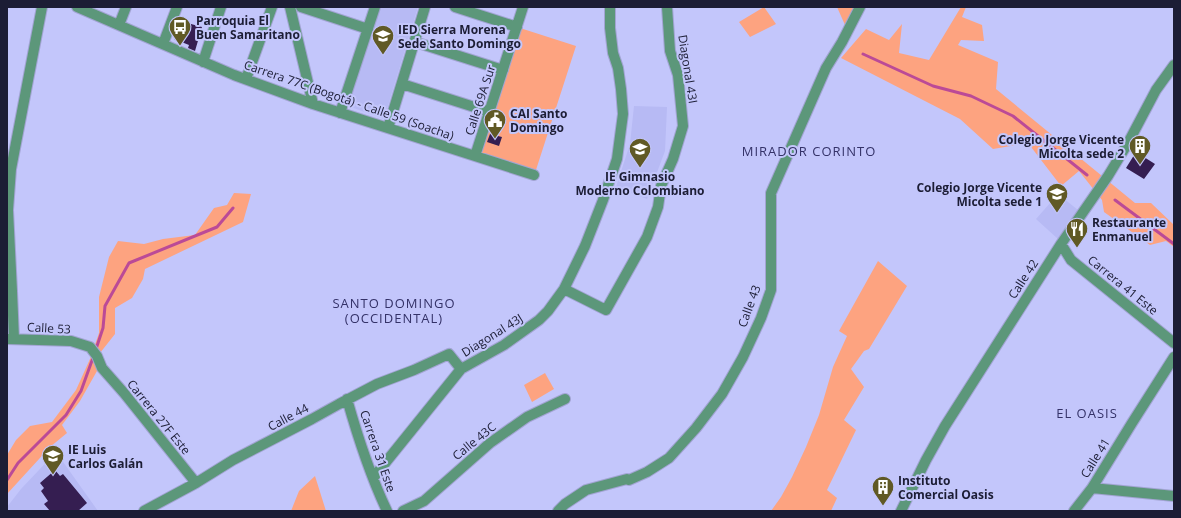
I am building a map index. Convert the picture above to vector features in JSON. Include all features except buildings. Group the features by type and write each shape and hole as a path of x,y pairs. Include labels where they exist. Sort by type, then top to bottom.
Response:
{"street":[{"path":"10,339 12,291 8,210 11,169 42,7"},
{"name":"Carrera 77C (Bogotá) - Calle 59 (Soacha)","path":"68,7 81,8 203,62 313,104 534,175"},
{"path":"119,25 126,7"},
{"path":"163,44 176,7"},
{"path":"203,62 221,7"},
{"path":"246,79 272,7"},
{"path":"290,7 313,104"},
{"path":"301,7 368,29"},
{"path":"340,113 375,7"},
{"path":"388,128 425,7"},
{"path":"455,7 476,10 517,27"},
{"name":"Calle 69A Sur","path":"475,156 523,7"},
{"name":"Diagonal 43J","path":"373,478 461,369 504,345 539,320 548,311 564,289 585,246 617,159 623,114 620,82 613,53 610,28 610,7"},
{"name":"Diagonal 43I","path":"564,289 606,310 646,237 658,207 661,186 673,159 683,126 678,75 670,51 667,7"},
{"name":"Calle 43","path":"558,511 565,504 586,490 627,479 629,480 665,461 696,428 722,394 743,357 761,318 771,290 771,193 826,68 842,42 860,7"},
{"path":"415,42 503,70"},
{"name":"Calle 42","path":"901,511 926,460 945,426 1061,244 1108,176 1156,90 1174,65"},
{"path":"402,84 490,112"},
{"name":"Carrera 41 Este","path":"1061,244 1071,260 1174,343"},
{"name":"Calle 53","path":"10,339 71,341 90,347"},
{"name":"Carrera 27F Este","path":"90,347 97,356 102,368 124,393 196,483"},
{"name":"Calle 44","path":"144,511 196,483 233,460 268,443 377,384 414,370 449,354 461,369"},
{"name":"Calle 41","path":"1074,511 1092,488 1174,357"},
{"name":"Calle 43C","path":"403,511 424,501 490,443 527,417 566,399"},
{"name":"Carrera 31 Este","path":"347,400 360,445 387,511"},
{"path":"1092,488 1174,496"}],"shaded area":[{"name":"IED Sierra Morena Sede Santo Domingo","path":"379,7 418,7 384,119 348,106"},
{"path":"764,7 776,24 750,37 739,22"},
{"path":"837,7 854,7 845,25"},
{"path":"961,7 966,7 962,17 982,25 984,41 961,40 958,45 998,62 996,89 1135,203 1151,203 1174,225 1174,247 1166,241 1150,245 1104,212 1102,200 1079,171 1061,186 1028,143 993,149 960,119 841,58 866,29 889,40 902,24 899,53 929,60"},
{"path":"520,28 576,46 535,173 479,155"},
{"name":"IE Gimnasio Moderno Colombiano","path":"634,106 667,107 665,151 647,199 616,187 630,144"},
{"path":"234,193 251,194 243,222 145,269 143,279 132,298 115,308 115,334 100,353 97,371 80,401 62,425 67,433 50,447 7,494 7,455 16,440 30,426 52,422 76,390 90,359 99,333 99,297 109,257 118,241 144,244 163,239 195,235 214,208 227,205"},
{"name":"Colegio Jorge Vicente Micolta sede 1","path":"1058,194 1078,210 1058,239 1036,219"},
{"path":"878,261 907,286 869,349 864,351 851,369 864,387 844,420 856,430 827,490 837,498 831,511 771,511 792,477 819,415 833,367 847,336 839,331"},
{"path":"545,373 554,389 532,402 524,385"},
{"name":"IE Luis Carlos Galán","path":"56,452 98,511 7,511 7,507 21,489"},
{"path":"315,476 326,511 291,511 299,491"}],"waterway":[{"path":"863,54 933,86 971,96 1013,116 1087,175"},
{"path":"1115,200 1174,244"},
{"path":"96,349 103,328 105,306 129,263 217,227 233,208"},
{"path":"7,480 18,463 66,415 81,391 94,355"}],"place":[{"name":"Parroquia El Buen Samaritano","path":"180,46"},
{"name":"IED Sierra Morena Sede Santo Domingo","path":"383,56"},
{"name":"CAI Santo Domingo","path":"495,140"},
{"name":"Colegio Jorge Vicente Micolta sede 2","path":"1140,166"},
{"name":"IE Gimnasio Moderno Colombiano","path":"640,168"},
{"name":"Colegio Jorge Vicente Micolta sede 1","path":"1057,214"},
{"name":"Restaurante Enmanuel","path":"1077,248"},
{"name":"IE Luis Carlos Galán","path":"53,476"},
{"name":"Instituto Comercial Oasis","path":"883,506"}],"district":[{"name":"MIRADOR CORINTO","path":"809,151"},
{"name":"SANTO DOMINGO (OCCIDENTAL)","path":"394,310"},
{"name":"EL OASIS","path":"1087,413"}]}
